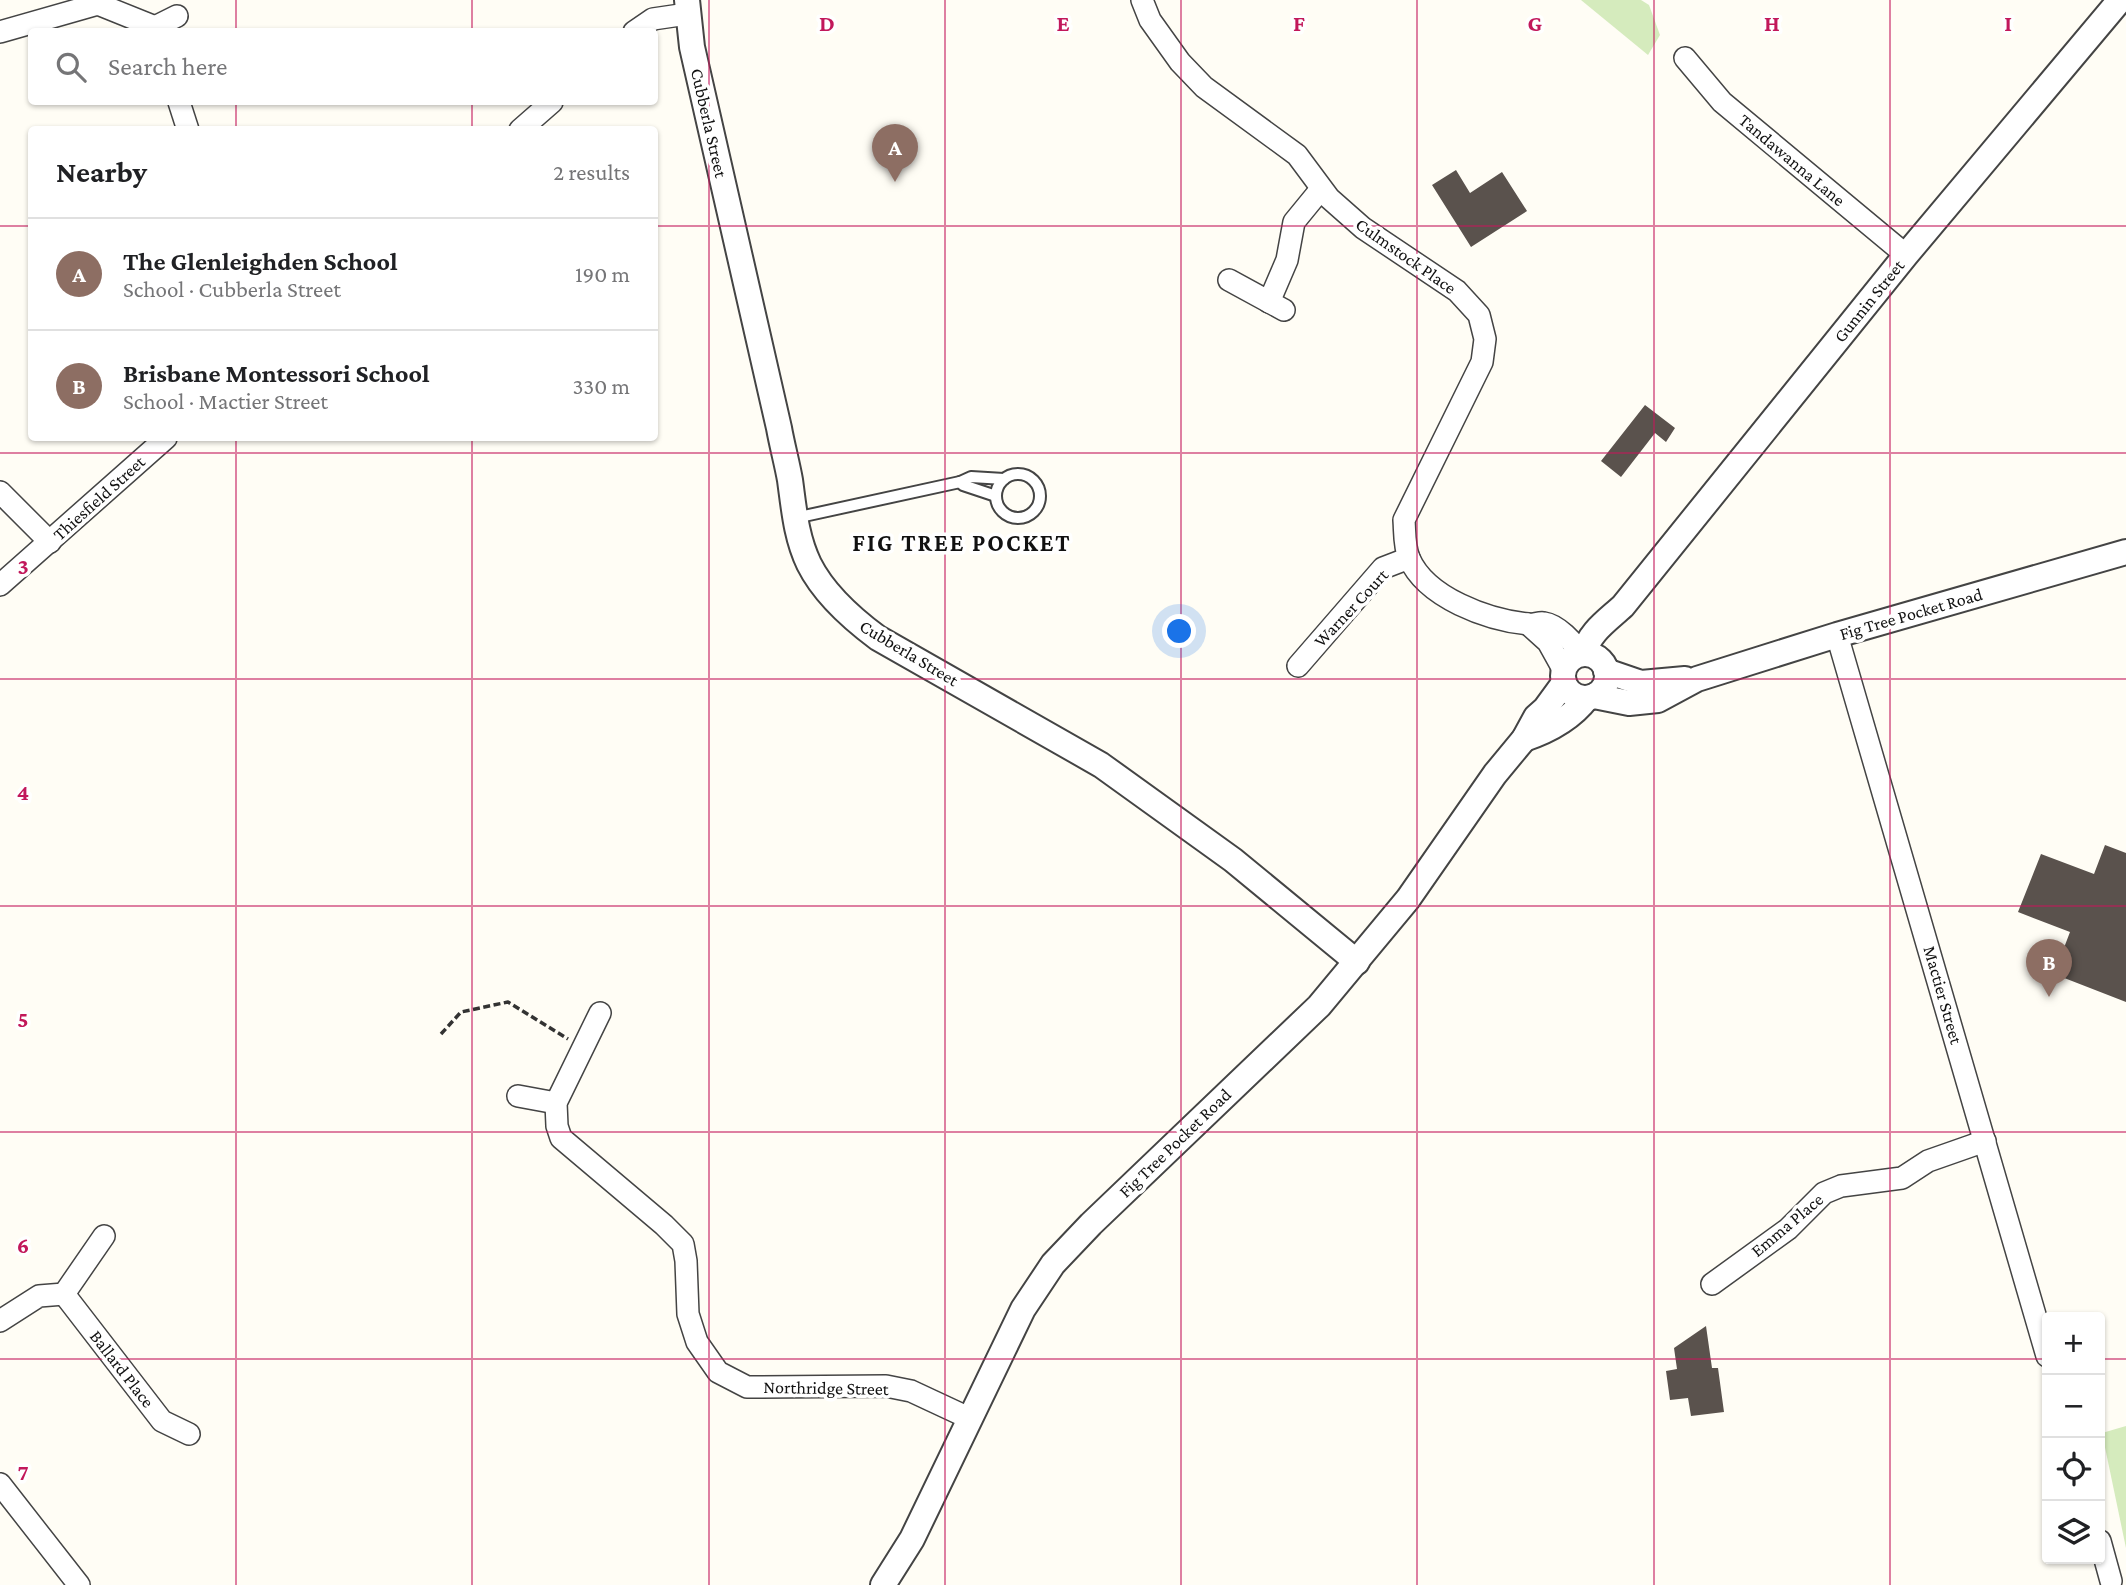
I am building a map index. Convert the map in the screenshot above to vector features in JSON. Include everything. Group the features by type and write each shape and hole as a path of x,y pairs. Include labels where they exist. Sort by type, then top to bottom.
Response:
{"street":[{"name":"Culmstock Place","path":"1142,0 1150,20 1180,62 1196,79 1250,123 1297,155 1321,189 1363,228 1457,291 1479,315 1485,340 1482,362 1404,520 1409,558"},
{"name":"Gunnin Street","path":"1583,666 1623,606 1906,255 2120,0"},
{"path":"0,32 98,4 154,28"},
{"path":"640,28 653,19 687,7"},
{"name":"Cubberla Street","path":"687,7 695,60 789,478 795,518 810,565 832,596 855,621 878,638 1101,765 1233,860 1357,961"},
{"path":"158,28 177,16"},
{"name":"Tandawanna Lane","path":"1685,58 1722,102 1906,255"},
{"path":"180,105 187,126"},
{"path":"525,126 549,105"},
{"path":"1229,280 1277,306 1294,222 1321,189"},
{"name":"Thiesfield Street","path":"0,585 163,441"},
{"path":"0,492 50,542"},
{"name":"Fig Tree Pocket Road","path":"1583,666 1641,683 1697,678 2126,552"},
{"path":"1409,558 1419,575 1444,596 1468,610 1528,624 1548,642 1583,666"},
{"name":"Warner Court","path":"1298,666 1383,568 1409,558"},
{"name":"Mactier Street","path":"1837,635 2042,1339"},
{"name":"Fig Tree Pocket Road","path":"1524,739 1545,732 1576,712 1605,686 1583,666"},
{"name":"Fig Tree Pocket Road","path":"1583,666 1573,695 1629,703 1658,700 1697,678"},
{"name":"Fig Tree Pocket Road","path":"883,1585 912,1539 1023,1308 1053,1264 1091,1224 1319,1006 1408,898 1495,774 1524,739 1536,717 1583,666"},
{"path":"518,1096 556,1103 600,1013"},
{"name":"Northridge Street","path":"556,1103 557,1126 561,1138 683,1244 688,1314 697,1342 718,1372 747,1387 886,1386 911,1391 971,1419"},
{"name":"Emma Place","path":"1712,1284 1788,1229 1824,1193 1841,1186 1902,1178 1928,1161 1985,1141"},
{"path":"0,1321 39,1296 64,1294 104,1236"},
{"name":"Ballard Place","path":"64,1294 162,1421 189,1434"},
{"path":"0,1484 79,1585"},
{"path":"2105,1559 2111,1581"}],"lane":[{"path":"795,518 960,482 973,476 1004,479 1017,474 1032,478 1040,490 1039,505 1028,516 1014,518 1001,510 996,496 1004,479"},
{"path":"960,482 996,496"}],"path":[{"path":"441,1034 461,1012 508,1002 584,1042"}],"green space":[{"path":"1581,0 1641,0 1649,5 1660,35 1648,55"},
{"path":"2126,1426 2126,1548 2105,1447 2105,1432"}],"building":[{"path":"1456,170 1470,193 1502,172 1527,211 1471,247 1432,185"},
{"path":"1645,405 1675,428 1666,442 1655,433 1621,477 1601,461"},
{"path":"2105,845 2126,853 2126,1002 2054,974 2070,932 2018,912 2041,854 2094,874"},
{"path":"1706,1326 1712,1368 1718,1368 1724,1412 1691,1416 1688,1398 1670,1400 1666,1371 1677,1369 1674,1348"}],"place":[{"name":"The Glenleighden School","path":"895,182"},
{"name":"Brisbane Montessori School","path":"2049,997"}],"district":[{"name":"FIG TREE POCKET","path":"962,542"}]}
